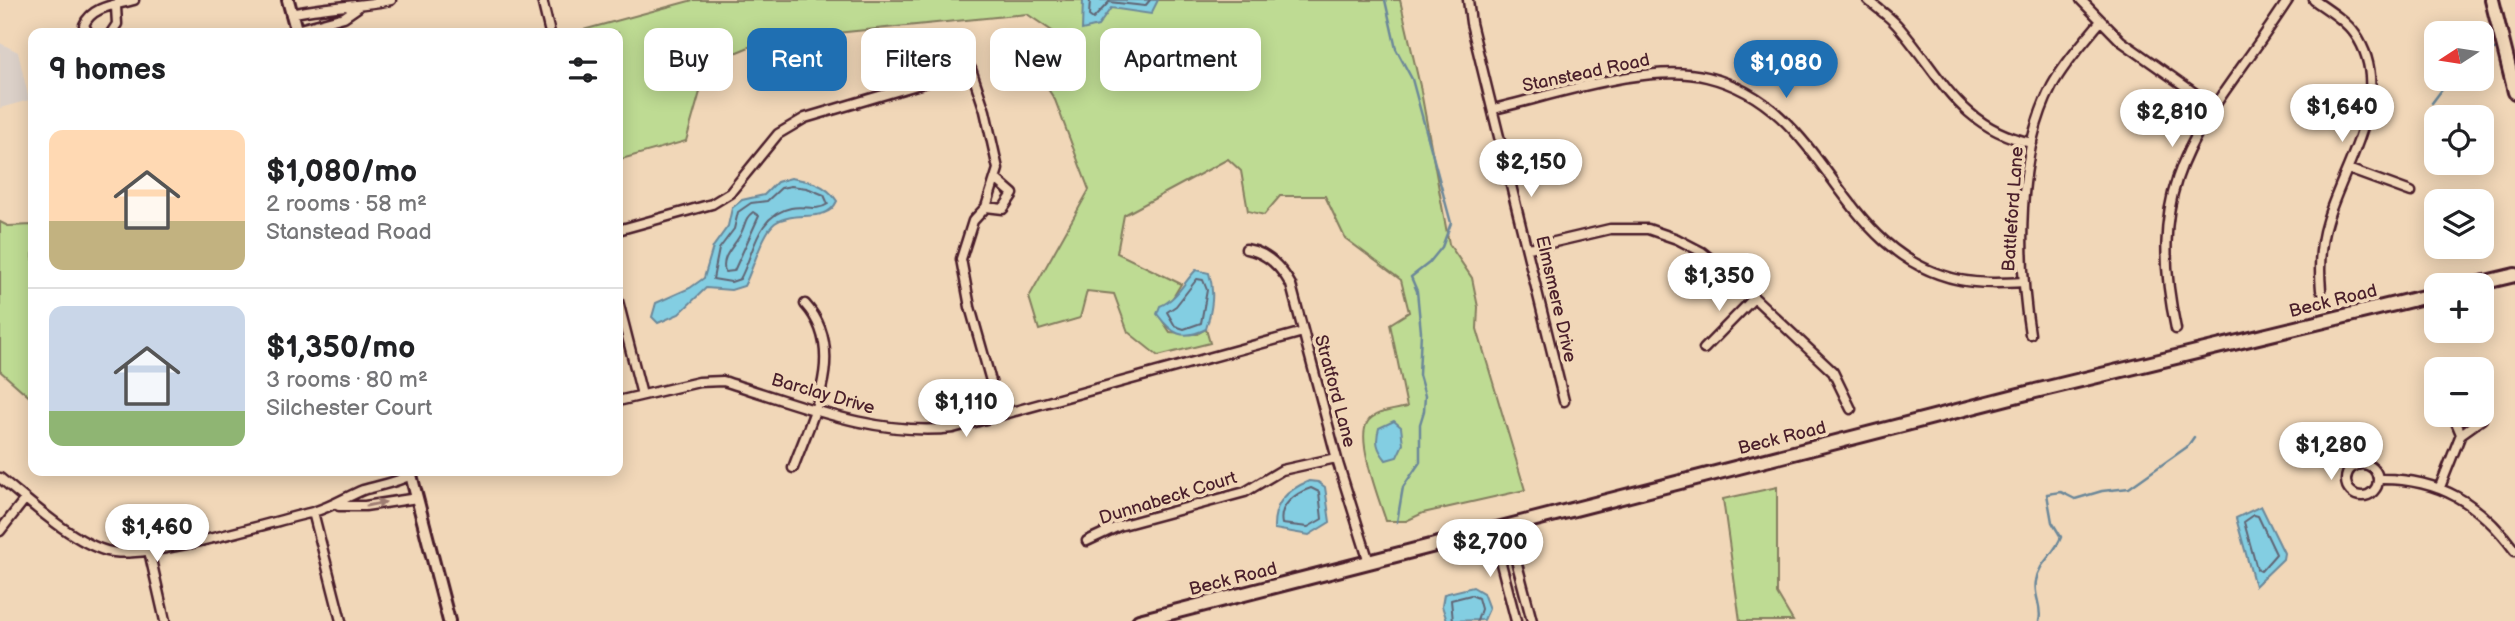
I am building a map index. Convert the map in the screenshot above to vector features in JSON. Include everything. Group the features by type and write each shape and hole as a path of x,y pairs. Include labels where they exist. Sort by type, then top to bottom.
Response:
{"main road":[{"path":"2492,0 2515,92"},
{"path":"2494,280 2515,275"},
{"name":"Beck Road","path":"1139,621 2019,395 2424,297"}],"street":[{"path":"86,28 88,15 97,9 116,7 134,0"},
{"path":"288,0 295,28"},
{"path":"309,28 344,17 357,8 391,0"},
{"path":"542,0 549,28"},
{"name":"Elmsmere Drive","path":"1468,0 1471,23 1564,401"},
{"path":"1868,0 1896,24 1946,92 1962,107 1997,132 2032,143"},
{"path":"2081,0 2100,22 2169,77 2213,106"},
{"path":"2176,330 2165,268 2165,227 2169,200 2190,144 2213,106 2288,0"},
{"path":"2314,0 2355,33 2370,71 2366,112 2326,223 2320,259 2321,290"},
{"path":"292,14 342,4 357,8"},
{"path":"114,28 117,24 116,7"},
{"name":"Battleford Lane","path":"2030,334 2024,282 2025,215 2032,143 2051,87 2100,22"},
{"path":"623,229 712,204 730,193 778,134 805,118 971,69 995,146 997,180 986,207 973,222 961,259 970,307 1000,413"},
{"name":"Stanstead Road","path":"1494,109 1646,74 1706,76 1743,88 1775,109 1806,140 1842,195 1887,243 1925,268 1960,280 2024,282"},
{"path":"2347,169 2411,192"},
{"path":"986,207 1003,209 1013,194 997,180"},
{"path":"1528,247 1610,229 1648,229 1677,239 1702,252 1832,372 1851,409"},
{"name":"Stratford Lane","path":"1246,249 1257,251 1283,271 1290,285 1336,458 1369,562"},
{"path":"1704,349 1754,299"},
{"path":"793,468 814,409 828,358 817,317 805,304"},
{"path":"623,321 642,395"},
{"name":"Barclay Drive","path":"623,400 699,382 723,382 895,430 953,428 1303,332"},
{"path":"2458,427 2461,434"},
{"path":"2440,487 2461,434 2471,427"},
{"name":"Dunnabeck Court","path":"1087,541 1119,526 1245,492 1282,470 1336,458"},
{"path":"2360,466 2375,470 2379,479 2376,489 2363,495 2351,493 2346,474 2360,466"},
{"path":"336,506 362,491 391,484 406,476"},
{"path":"412,476 449,621"},
{"path":"0,478 25,499 96,547 128,553 149,551 336,506 365,506 416,498"},
{"path":"2379,479 2411,480 2440,487 2473,504 2515,551"},
{"path":"0,531 25,499"},
{"path":"313,512 341,621"},
{"path":"1507,526 1532,621"},
{"path":"1492,529 1516,621"},
{"path":"149,551 164,621"}],"shaded area":[{"path":"0,43 18,52 28,100 0,108"}],"green space":[{"path":"693,0 1400,0 1420,86 1449,244 1472,278 1478,307 1477,329 1525,490 1423,513 1406,521 1386,521 1370,472 1364,432 1367,423 1374,416 1407,407 1390,324 1409,312 1401,280 1345,238 1325,196 1280,196 1264,215 1248,211 1241,171 1228,159 1124,215 1117,253 1181,284 1171,301 1158,314 1170,332 1197,334 1206,329 1210,343 1158,356 1128,332 1114,294 1087,291 1080,318 1039,330 1029,297 1089,190 1049,91 1086,91 1086,28 1048,28 1027,14 886,28 861,28 861,31 847,32 847,28 747,28 747,48 733,54 733,28 644,28 644,91 700,91 686,141 623,159 623,28 590,28"},
{"path":"0,222 8,226 28,225 28,396 0,371"},
{"path":"1777,487 1777,594 1793,621 1740,621 1723,499"}],"water":[{"path":"1083,0 1158,0 1151,14 1111,8 1098,26 1082,28"},
{"path":"791,178 823,187 837,201 826,213 792,217 775,223 762,243 744,286 731,290 706,288 679,314 658,323 652,317 656,303 690,288 704,278 713,247 728,226 732,208 742,200 764,195 777,182"},
{"path":"1196,270 1209,273 1211,280 1212,301 1208,322 1206,329 1198,333 1178,334 1157,314 1160,306 1175,295"},
{"path":"1394,421 1401,427 1403,444 1397,457 1386,460 1377,441 1379,428"},
{"path":"1309,481 1318,482 1325,487 1330,522 1309,535 1274,529 1276,512 1283,499"},
{"path":"2261,506 2284,553 2283,559 2255,586 2236,518"},
{"path":"1473,587 1483,593 1489,609 1484,620 1447,621 1442,606 1444,594"}],"waterway":[{"path":"1385,0 1396,49 1412,79 1451,223 1442,247 1429,263 1411,277 1417,291 1421,332 1419,375 1425,396 1420,424 1420,462 1403,487 1397,522"},
{"path":"2494,50 2499,49"},
{"path":"2432,103 2441,91"},
{"path":"2039,621 2040,611 2035,586 2038,574 2061,537 2052,522 2047,494 2061,492 2075,499 2102,491 2129,488 2187,447 2194,437"}]}
